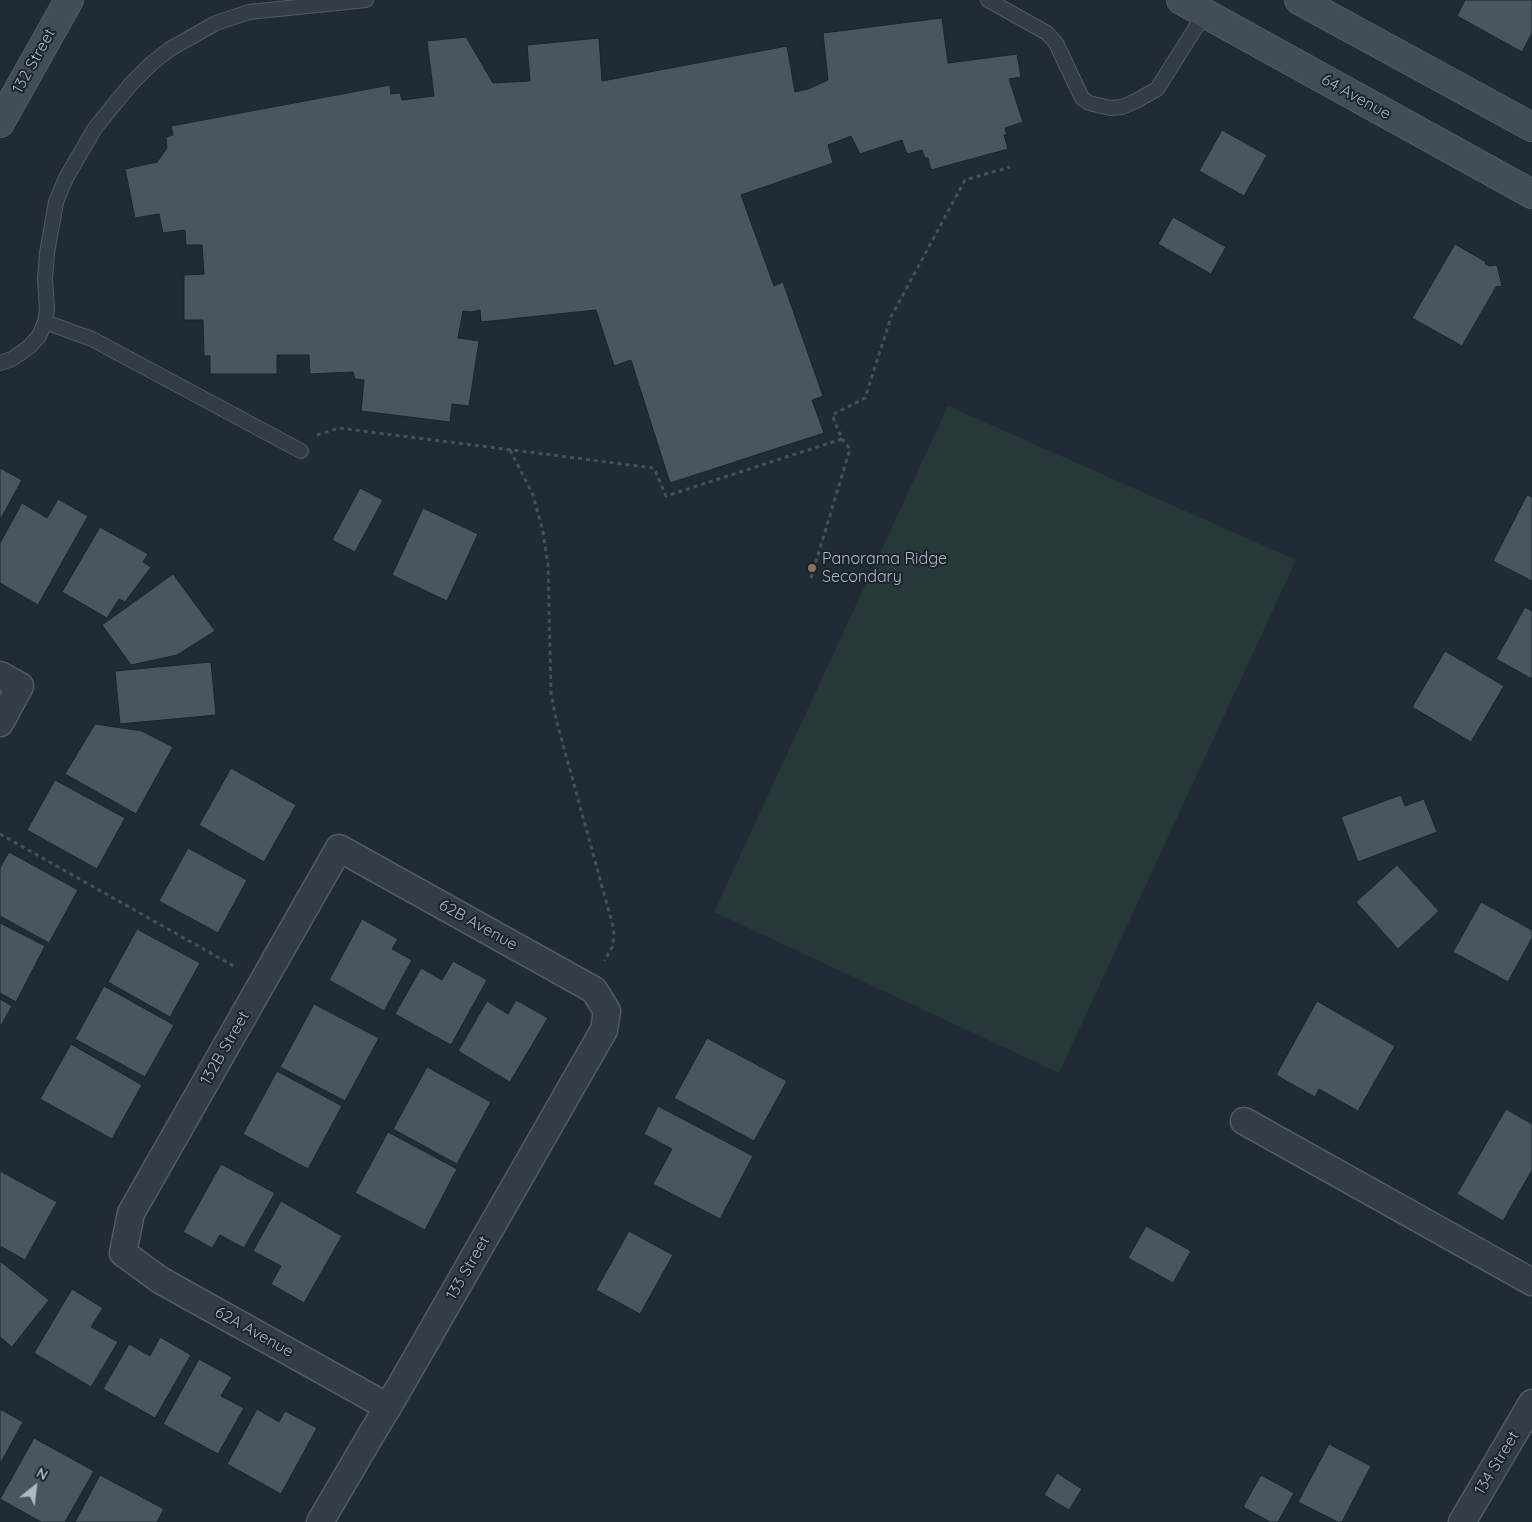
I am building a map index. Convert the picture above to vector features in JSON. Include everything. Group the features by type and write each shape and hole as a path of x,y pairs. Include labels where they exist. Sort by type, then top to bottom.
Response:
{"main road":[{"name":"132 Street","path":"0,123 69,0"},
{"name":"64 Avenue","path":"1181,0 1532,194"},
{"path":"1299,0 1532,127"}],"street":[{"path":"0,723 10,680"},
{"name":"62B Avenue","path":"339,848 594,990 607,1011"},
{"name":"132B Street","path":"123,1253 131,1213 339,848"},
{"name":"133 Street","path":"320,1522 604,1030 607,1011"},
{"path":"1244,1121 1532,1282"},
{"name":"62A Avenue","path":"123,1253 160,1280 388,1407"},
{"name":"134 Street","path":"1462,1522 1532,1403"}],"lane":[{"path":"0,363 12,359 29,347 39,336 45,322 47,253 56,202 66,178 95,128 130,84 152,63 170,50 216,24 249,12 366,0"},
{"path":"988,0 1047,33 1056,43 1082,98 1089,103 1110,108 1122,107 1157,89 1205,13"},
{"path":"45,322 92,339 301,451"}],"path":[{"path":"811,578 850,449 842,439 832,415 865,398 891,317 965,180 1010,167"},
{"path":"288,444 339,428 654,468 666,496 842,439"},
{"path":"510,450 533,495 543,532 548,565 551,693 556,719 614,930 612,946 600,966"},
{"path":"0,834 242,971"}],"green space":[{"path":"948,406 1296,560 1059,1073 714,912"}],"building":[{"path":"1465,0 1532,0 1532,33 1522,52 1457,16"},
{"path":"942,18 948,63 1017,54 1021,77 1009,79 1023,122 1005,128 1007,135 1004,135 1008,149 931,170 928,158 925,158 922,150 907,154 902,140 860,154 851,136 828,145 833,163 741,195 774,286 783,282 823,396 812,400 824,433 670,483 631,360 614,366 596,310 481,322 480,310 463,311 458,338 479,341 469,406 452,404 450,422 361,411 364,380 355,379 353,372 310,374 309,355 277,355 277,374 210,374 210,356 204,356 203,320 184,320 184,275 204,274 202,245 186,245 185,230 163,233 159,214 135,218 125,169 157,162 167,148 166,137 173,135 171,126 390,85 391,94 400,93 402,100 434,96 427,41 466,37 493,83 530,81 527,45 599,38 602,81 787,46 795,92 808,89 828,80 823,33"},
{"path":"1222,130 1267,155 1244,196 1199,171"},
{"path":"1173,217 1226,247 1211,274 1158,244"},
{"path":"1455,244 1486,262 1485,264 1490,266 1497,265 1502,286 1496,287 1462,346 1412,318"},
{"path":"0,468 22,480 0,520"},
{"path":"360,488 383,500 355,552 332,540"},
{"path":"1527,495 1532,497 1532,581 1493,561"},
{"path":"58,499 88,516 38,605 0,583 0,543 22,503 47,518"},
{"path":"423,508 478,534 447,601 392,575"},
{"path":"100,527 148,554 143,562 151,567 125,602 119,599 107,618 62,592"},
{"path":"173,574 215,631 177,655 131,665 102,625"},
{"path":"1525,607 1532,611 1532,679 1496,659"},
{"path":"1445,651 1504,686 1471,742 1412,707"},
{"path":"211,662 216,715 120,724 115,671"},
{"path":"95,724 142,731 173,747 136,814 65,774"},
{"path":"231,768 296,805 264,862 199,825"},
{"path":"55,780 125,818 97,869 27,830"},
{"path":"1401,795 1405,806 1424,799 1437,832 1358,862 1341,817"},
{"path":"188,848 247,880 218,933 159,901"},
{"path":"9,852 78,890 49,943 0,916 0,868"},
{"path":"1397,865 1439,911 1398,949 1356,902"},
{"path":"1481,902 1532,930 1532,938 1508,982 1453,952"},
{"path":"362,919 398,939 392,949 412,960 384,1011 329,980"},
{"path":"0,923 45,946 16,1002 0,993"},
{"path":"137,929 200,963 170,1017 108,982"},
{"path":"453,961 487,980 451,1045 395,1014 421,968 442,980"},
{"path":"104,986 174,1025 145,1077 75,1039"},
{"path":"0,999 12,1006 0,1027"},
{"path":"516,1000 548,1018 510,1082 458,1051 487,1001 508,1014"},
{"path":"1317,1001 1395,1046 1358,1111 1319,1089 1315,1097 1276,1075"},
{"path":"314,1004 379,1038 345,1101 280,1067"},
{"path":"707,1038 787,1081 754,1141 674,1098"},
{"path":"71,1044 142,1085 112,1139 40,1099"},
{"path":"427,1067 491,1102 457,1164 393,1129"},
{"path":"277,1071 342,1106 308,1169 243,1134"},
{"path":"658,1106 753,1156 720,1219 653,1184 672,1149 644,1134"},
{"path":"1506,1109 1532,1124 1532,1170 1503,1221 1457,1194"},
{"path":"388,1132 457,1169 425,1230 355,1193"},
{"path":"221,1164 275,1193 244,1248 220,1235 212,1248 183,1232"},
{"path":"0,1171 57,1202 25,1260 0,1246"},
{"path":"281,1201 342,1236 304,1303 271,1284 281,1266 253,1251"},
{"path":"1146,1226 1191,1251 1173,1283 1128,1258"},
{"path":"629,1231 673,1255 640,1314 596,1290"},
{"path":"0,1261 49,1300 12,1347 0,1337"},
{"path":"72,1289 103,1308 91,1327 118,1342 91,1387 34,1353"},
{"path":"160,1337 191,1355 155,1418 103,1389 129,1344 150,1356"},
{"path":"199,1359 232,1377 221,1396 244,1408 218,1454 163,1424"},
{"path":"0,1409 23,1422 0,1464"},
{"path":"257,1409 279,1422 285,1411 317,1428 281,1494 227,1464"},
{"path":"34,1438 94,1471 65,1522 41,1522 0,1499"},
{"path":"1329,1444 1371,1466 1342,1522 1338,1522 1298,1502"},
{"path":"1057,1473 1082,1489 1069,1510 1044,1495"},
{"path":"100,1475 164,1509 157,1522 75,1522"},
{"path":"1261,1475 1294,1493 1278,1522 1270,1522 1243,1507"}],"place":[{"name":"Panorama Ridge Secondary","path":"812,568"}]}
